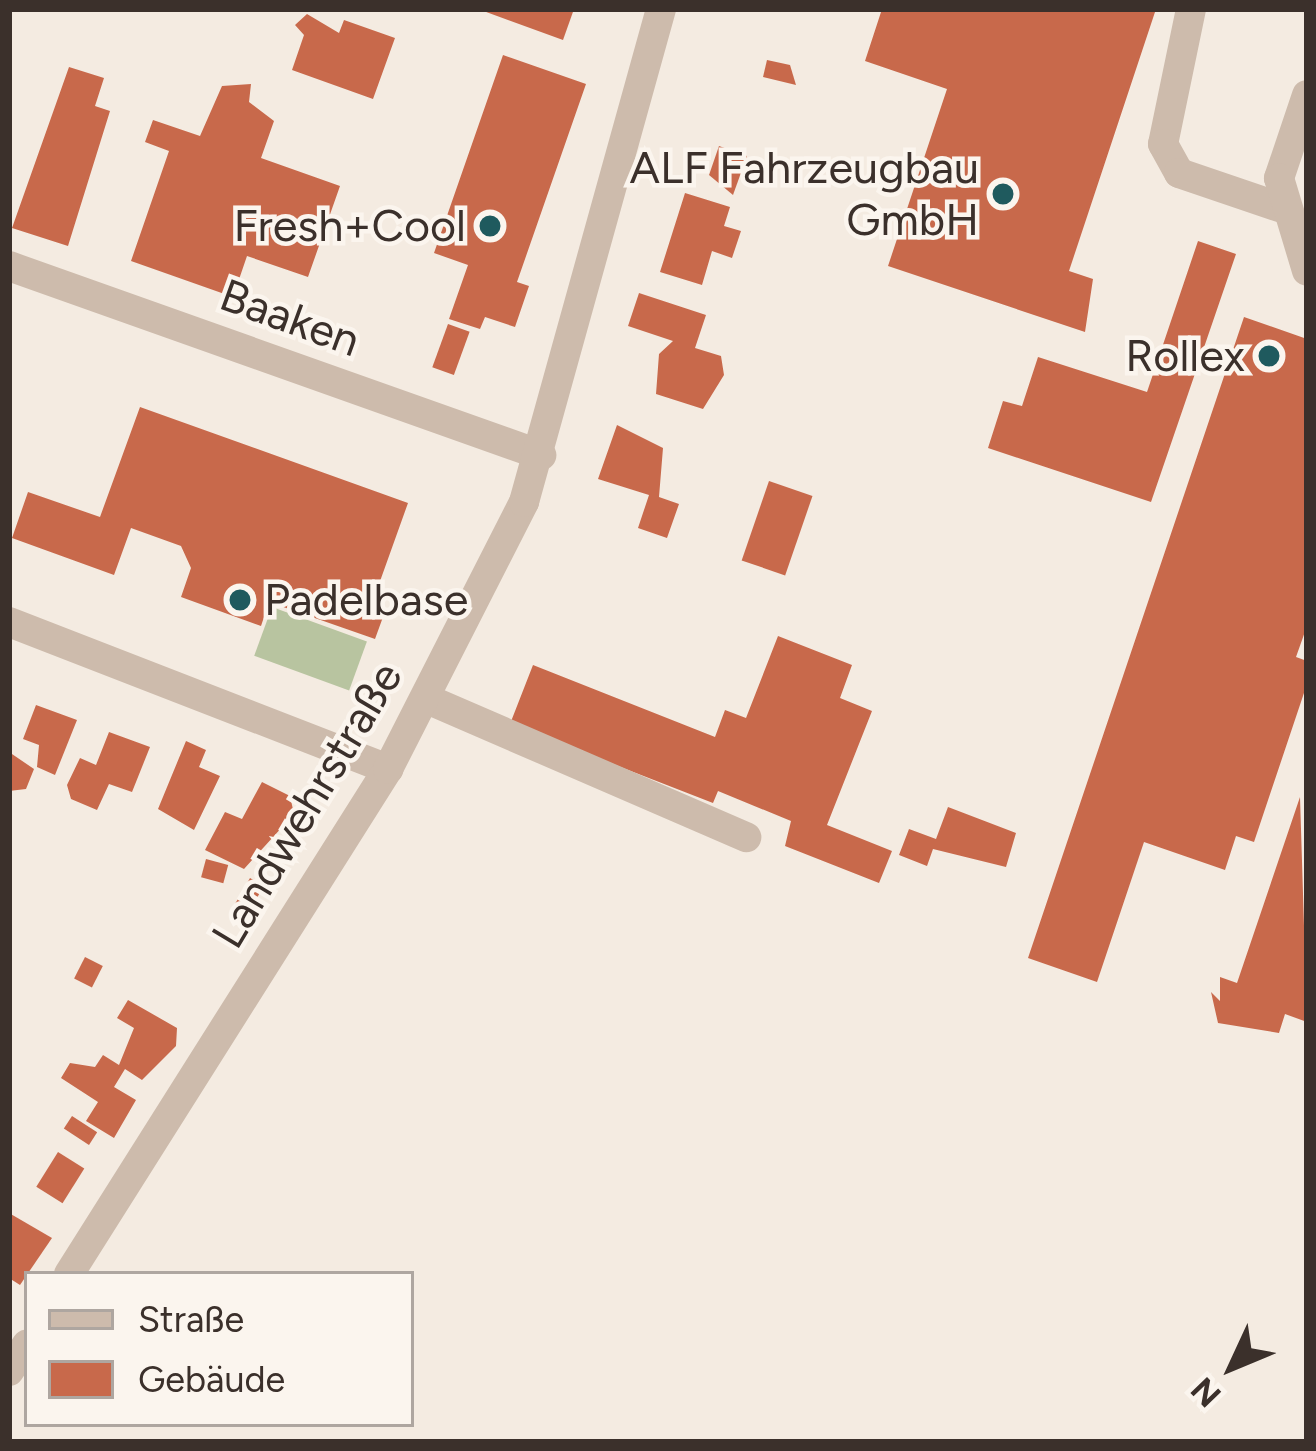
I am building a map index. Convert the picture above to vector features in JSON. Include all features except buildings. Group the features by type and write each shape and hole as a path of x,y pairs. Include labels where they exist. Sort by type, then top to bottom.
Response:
{"street":[{"name":"Landwehrstraße","path":"72,1271 388,769 427,699 541,455 661,9"},
{"path":"1192,9 1162,144 1179,173 1280,207"},
{"path":"1307,95 1280,207 1307,271"},
{"name":"Baaken","path":"9,266 541,455"},
{"path":"9,622 388,769"},
{"path":"427,699 746,837"}],"green space":[{"path":"272,607 367,642 349,690 254,656"}],"place":[{"name":"ALF Fahrzeugbau GmbH","path":"1003,194"},
{"name":"Fresh+Cool","path":"490,226"},
{"name":"Rollex","path":"1269,356"},
{"name":"Padelbase","path":"240,600"}]}
